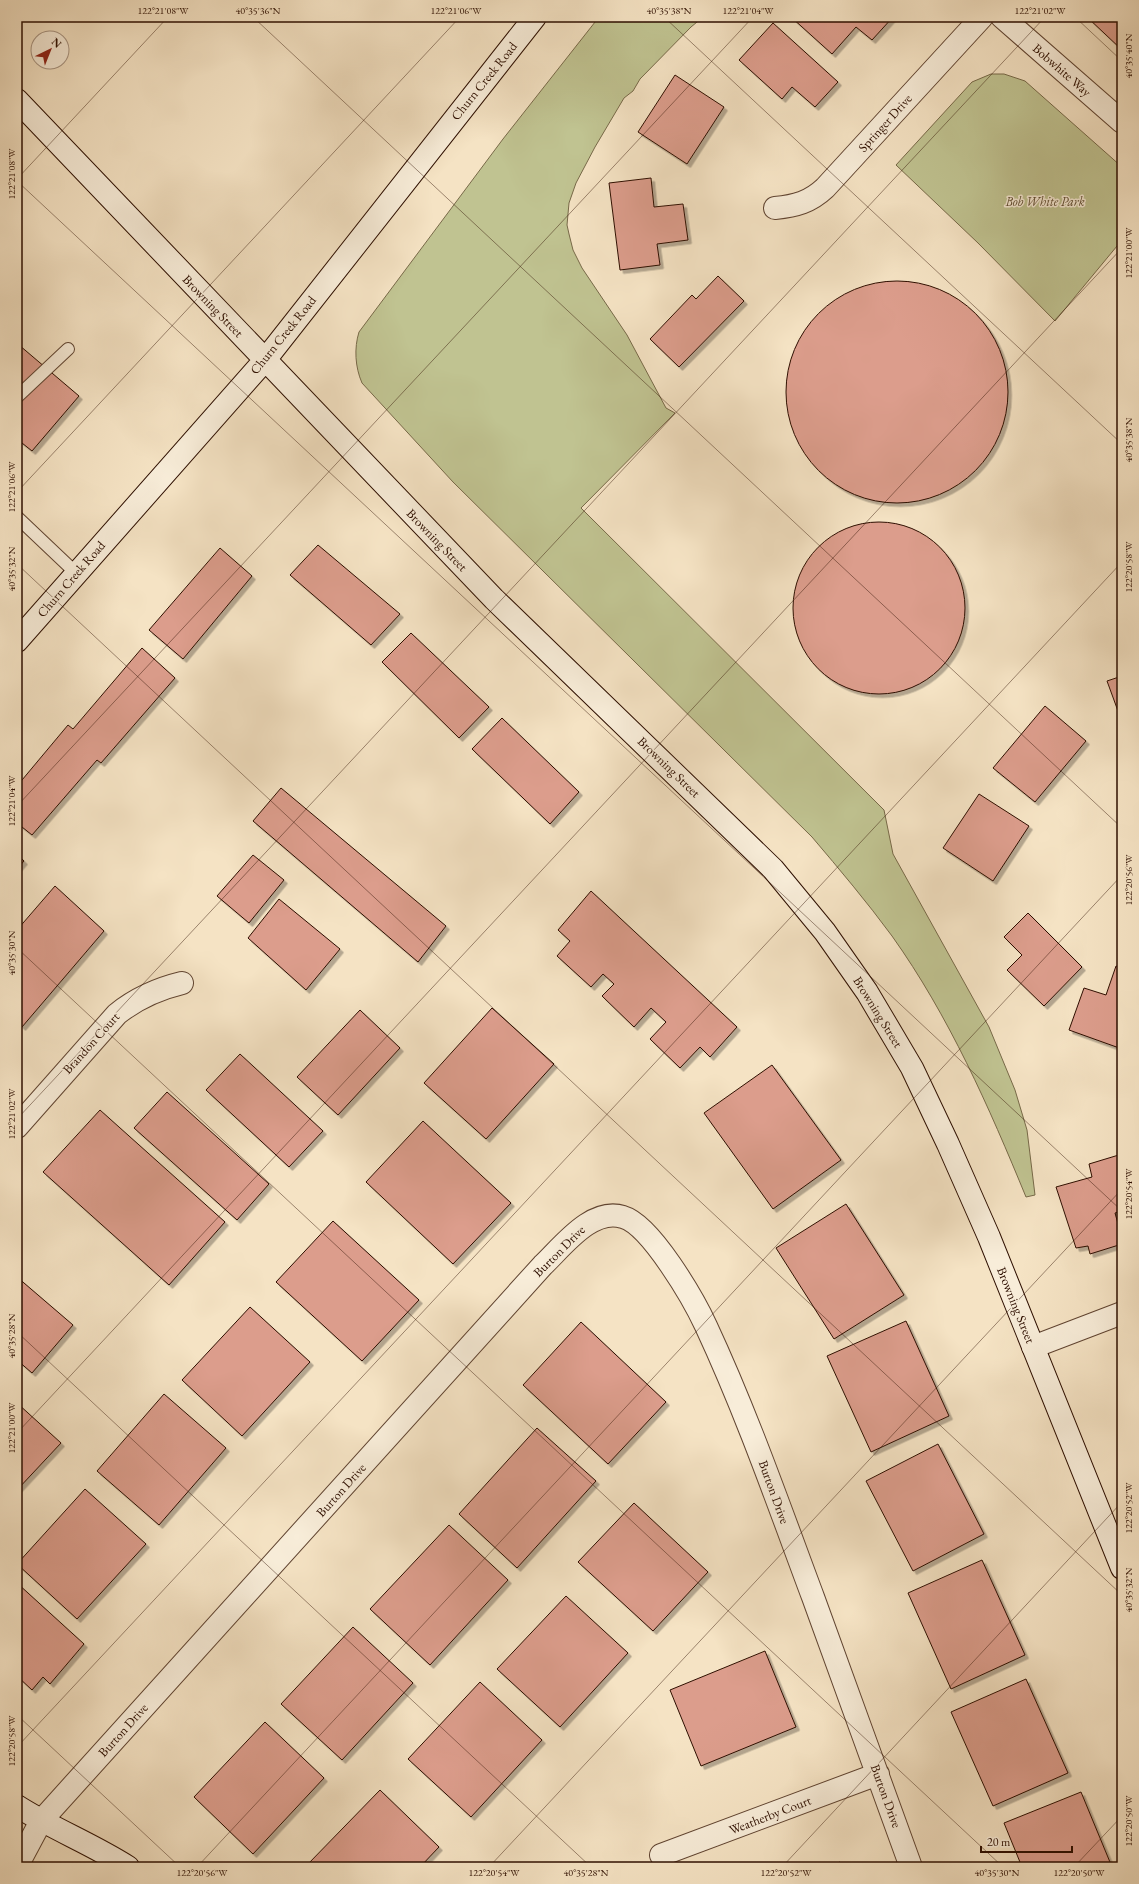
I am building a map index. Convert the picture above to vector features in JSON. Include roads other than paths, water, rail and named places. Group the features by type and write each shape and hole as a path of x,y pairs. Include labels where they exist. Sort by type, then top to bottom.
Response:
{"street":[{"name":"Churn Creek Road","path":"17,641 265,360 535,17"},
{"name":"Springer Drive","path":"775,208 797,205 812,199 822,191 982,17"},
{"name":"Bobwhite Way","path":"1002,17 1122,122"},
{"name":"Browning Street","path":"17,100 494,599 773,869 825,932 867,992 912,1068 948,1144 985,1230 1122,1568"},
{"name":"Brandon Court","path":"17,1127 116,1014 134,1000 152,991 182,983"},
{"name":"Burton Drive","path":"17,1866 41,1822 543,1265 589,1221 604,1216 624,1217 640,1228 659,1247 681,1281 706,1325 759,1450 912,1867"},
{"path":"1033,1347 1122,1313"},
{"name":"Weatherby Court","path":"661,1855 878,1774"},
{"path":"17,1806 41,1822 104,1852 128,1867"}],"lane":[{"path":"17,397 68,349"},
{"path":"17,517 76,573"}],"park label":[{"name":"Bob White Park","path":"1045,201"}]}
